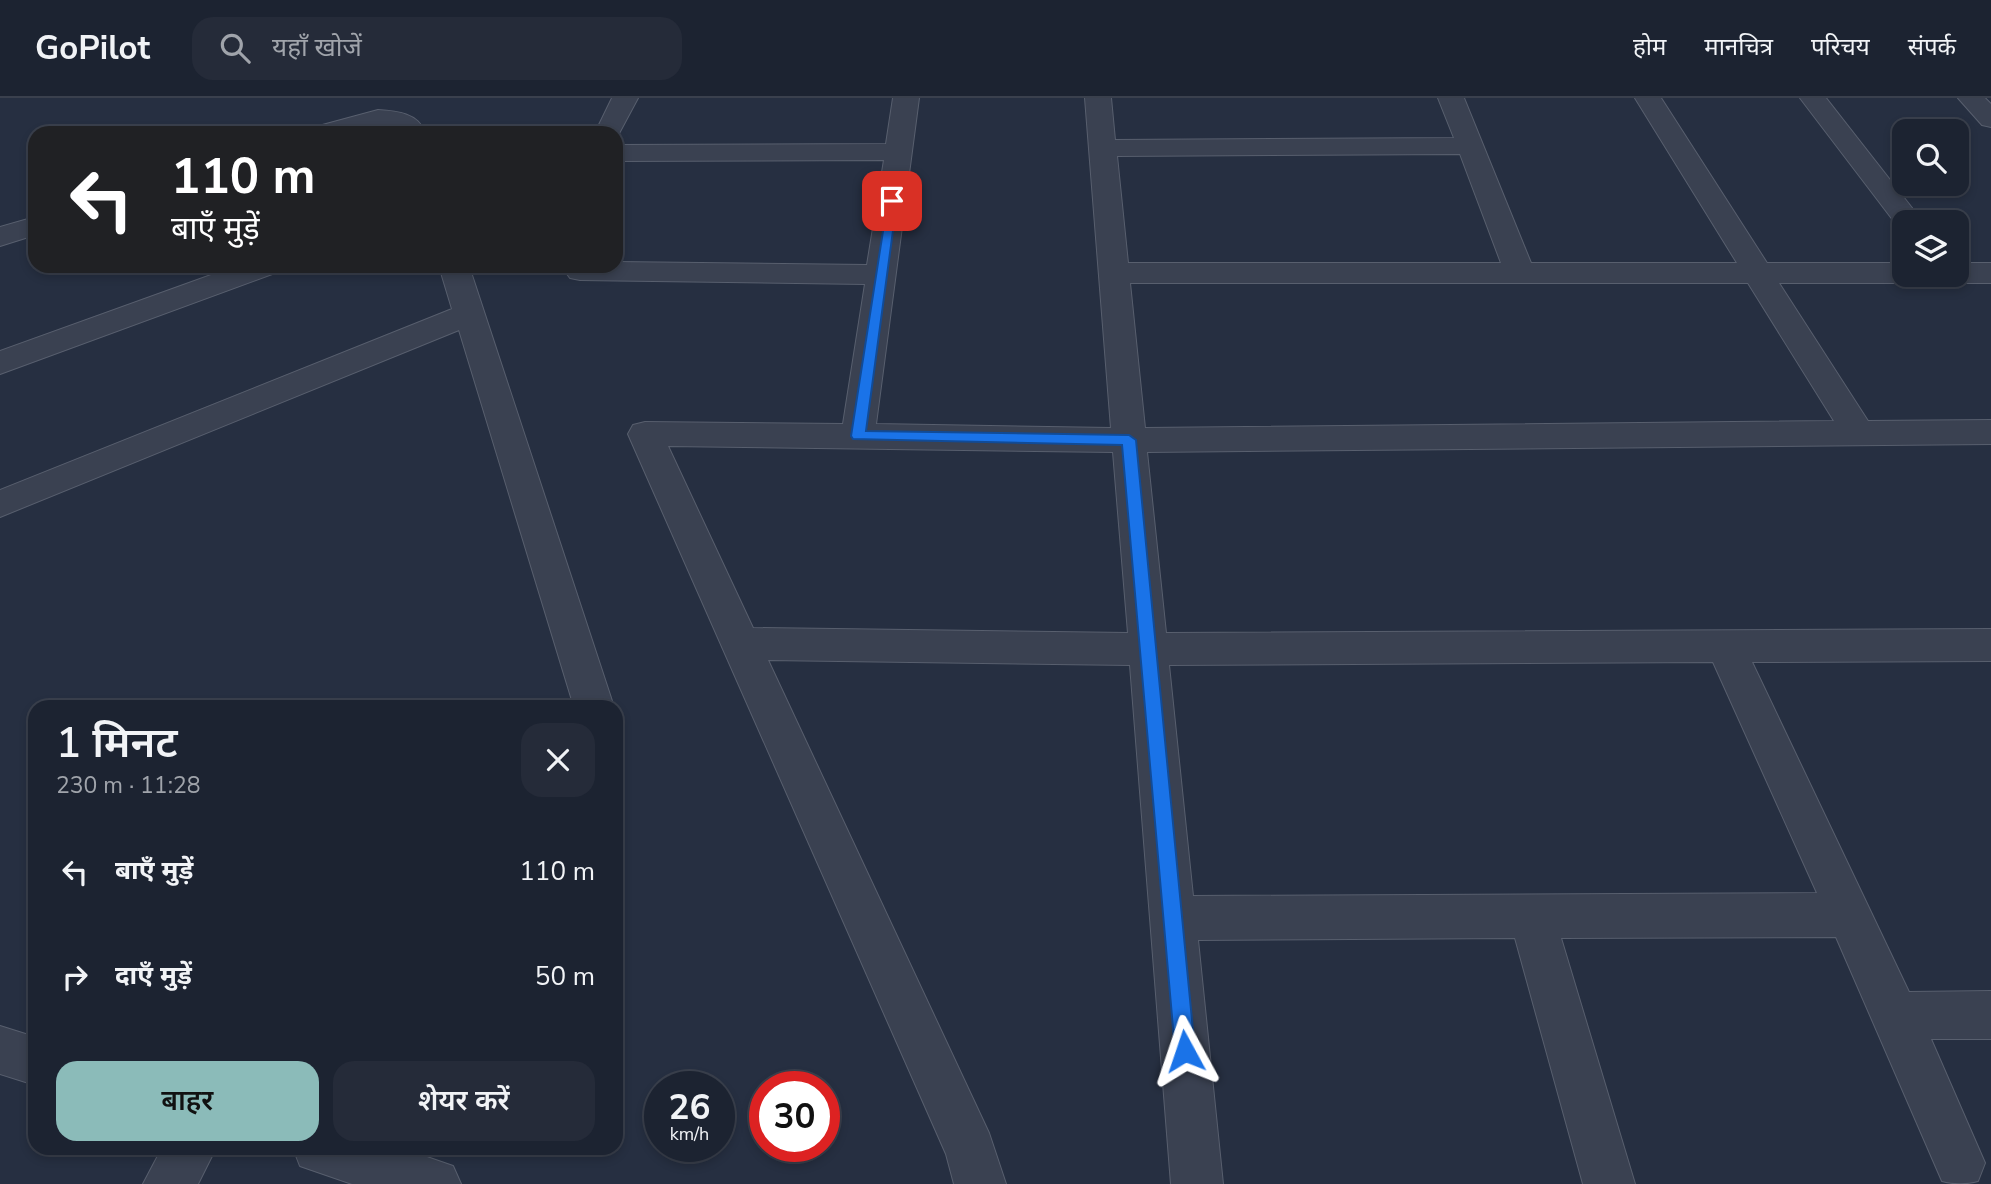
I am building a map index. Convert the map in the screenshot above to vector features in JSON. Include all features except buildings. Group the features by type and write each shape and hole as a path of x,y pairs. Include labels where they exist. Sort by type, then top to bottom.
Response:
{"street":[{"path":"611,126 625,98"},
{"path":"858,436 906,98"},
{"path":"1098,98 1197,1184"},
{"path":"1451,98 1520,273"},
{"path":"1648,98 1858,433"},
{"path":"1813,98 1900,210"},
{"path":"1971,98 1991,119"},
{"path":"349,126 384,116 399,119 410,126"},
{"path":"1102,148 1470,146"},
{"path":"623,153 899,152"},
{"path":"0,237 28,228"},
{"path":"623,272 881,275"},
{"path":"1114,272 1892,273"},
{"path":"0,363 246,273"},
{"path":"456,273 592,700"},
{"path":"1969,273 1991,273"},
{"path":"0,504 469,314"},
{"path":"979,1184 971,1151 645,434 1129,440 1991,432"},
{"path":"741,644 1148,649 1991,645"},
{"path":"1725,646 1896,1016 1960,1163"},
{"path":"1173,918 1850,915"},
{"path":"1532,917 1609,1184"},
{"path":"1896,1016 1991,1014"},
{"path":"0,1050 28,1058"},
{"path":"169,1184 187,1155"},
{"path":"341,1155 435,1184"}],"route":[{"path":"892,201 858,436 1129,440 1185,1051"}]}
